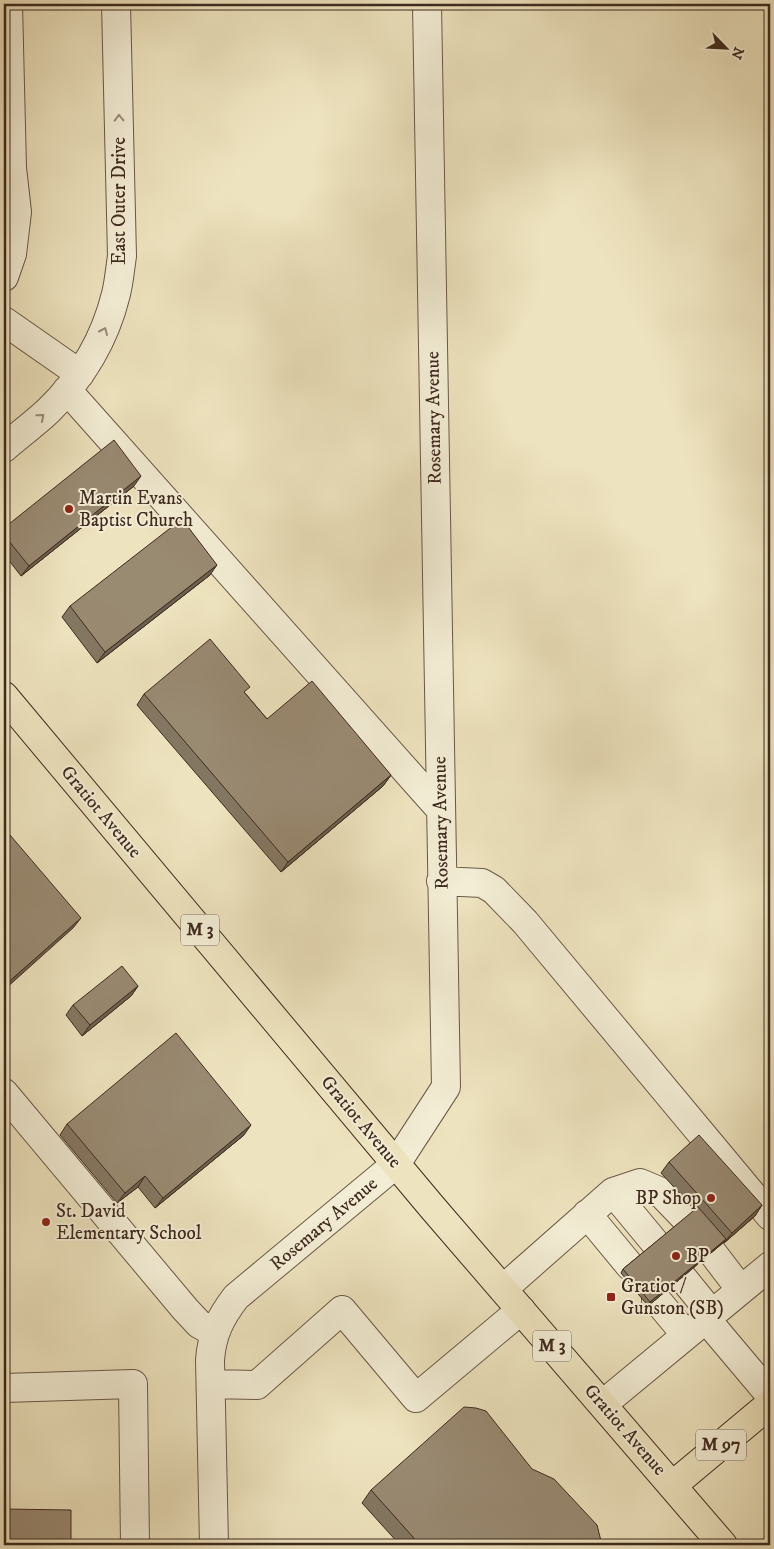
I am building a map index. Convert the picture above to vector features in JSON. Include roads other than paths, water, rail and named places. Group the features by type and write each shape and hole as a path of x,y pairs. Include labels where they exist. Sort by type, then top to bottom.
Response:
{"main road":[{"name":"Gratiot Avenue","path":"4,696 396,1164 723,1545"},
{"name":"M 97","path":"672,1486 770,1404"}],"street":[{"path":"4,277 12,254 17,212 12,168 8,4"},
{"name":"East Outer Drive","path":"4,448 48,411 74,382 96,347 108,321 116,294 122,256 116,4"},
{"name":"Rosemary Avenue","path":"214,1545 212,1342 222,1316 236,1298 396,1164 446,1087 428,4"},
{"path":"4,321 74,382 440,810"},
{"path":"442,882 482,883 494,890 525,922 770,1216"},
{"path":"4,1093 185,1310 199,1324 215,1333"},
{"path":"503,1289 613,1192 640,1183 659,1190 686,1219"},
{"path":"613,1192 656,1244"},
{"path":"587,1214 630,1266"},
{"path":"712,1252 741,1290"},
{"path":"603,1404 770,1266"},
{"path":"682,1278 701,1323"},
{"path":"656,1299 701,1323 770,1396"},
{"path":"211,1384 257,1385 342,1310 416,1398 521,1310"},
{"path":"4,1388 133,1384 135,1545"}],"place":[{"name":"Martin Evans Baptist Church","path":"69,509"},
{"name":"BP Shop","path":"711,1198"},
{"name":"St. David Elementary School","path":"46,1222"},
{"name":"BP","path":"676,1256"},
{"name":"Gratiot / Gunston (SB)","path":"611,1297"}]}
